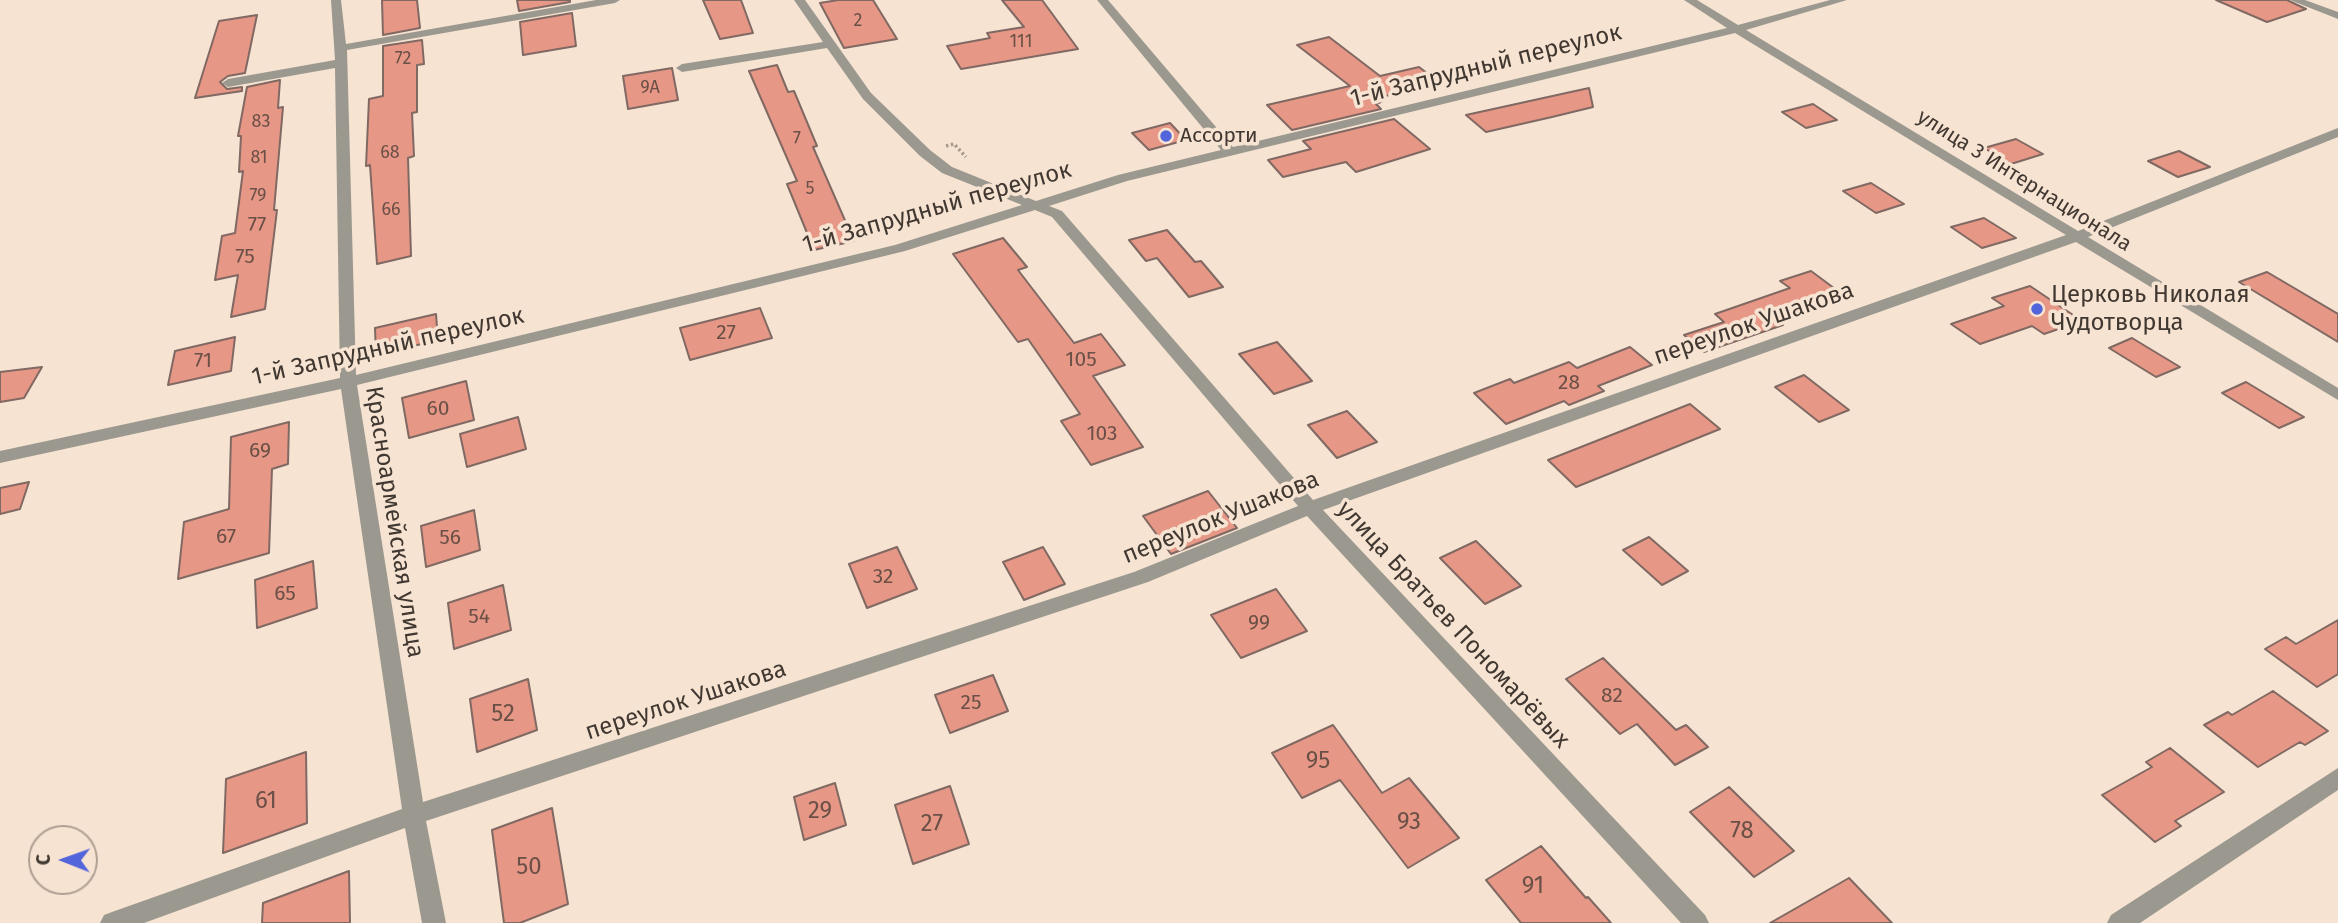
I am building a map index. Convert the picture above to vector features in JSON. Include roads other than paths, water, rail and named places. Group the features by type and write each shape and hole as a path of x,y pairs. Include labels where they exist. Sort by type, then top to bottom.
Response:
{"street":[{"name":"Красноармейская улица","path":"337,0 341,55 348,382 414,815 434,923"},
{"path":"228,83 341,55 615,0"},
{"name":"улица Братьев Пономарёвых","path":"799,0 867,96 925,153 947,170 1057,214 1310,508 1697,923"},
{"path":"1102,0 1228,151"},
{"name":"улица 3 Интернационала","path":"1689,0 2338,395"},
{"name":"1-й Запрудный переулок","path":"0,457 348,382 900,248 1037,204 1228,151 1737,29 1842,0"},
{"path":"2295,0 2338,16"},
{"path":"682,68 829,44"},
{"name":"переулок Ушакова","path":"112,923 414,815 1141,577 1310,508 2075,237 2338,132"},
{"path":"2119,923 2338,778"}],"place":[{"name":"Ассорти","path":"1166,136"},
{"name":"Церковь Николая Чудотворца","path":"2037,309"}]}
